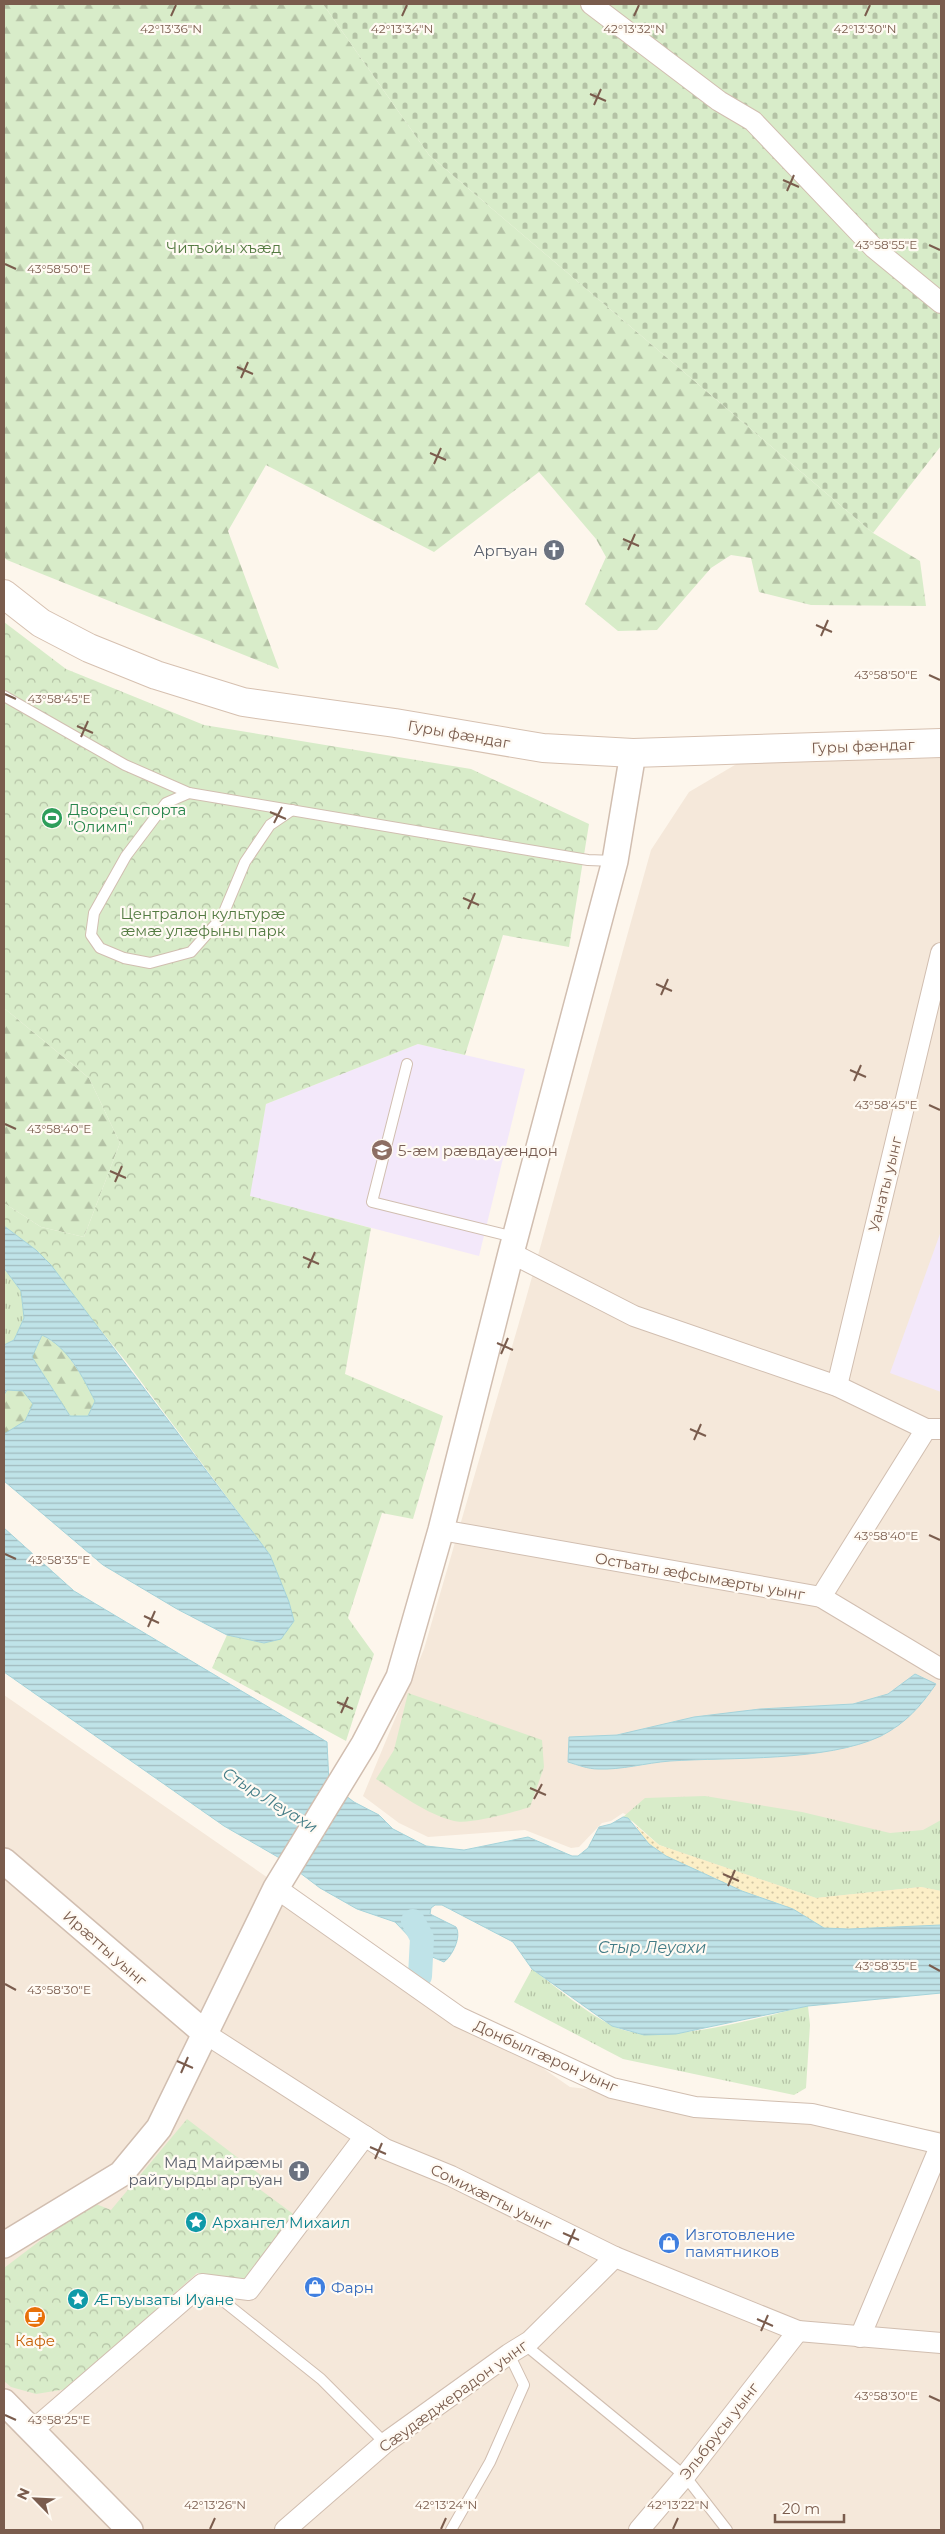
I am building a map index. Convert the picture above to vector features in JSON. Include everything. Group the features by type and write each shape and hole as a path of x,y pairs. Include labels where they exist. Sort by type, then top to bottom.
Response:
{"main road":[{"name":"Гуры фӕндаг","path":"4,594 42,623 89,648 156,675 243,702 395,723 543,748 633,753 941,743"}],"street":[{"path":"591,4 719,101 753,121 874,248 941,303"},
{"path":"4,2245 121,2174 159,2128 276,1888 364,1744 399,1677 441,1530 513,1245 615,861 633,753"},
{"name":"Уанаты уынг","path":"837,1386 941,952"},
{"path":"513,1245 634,1316 837,1386 933,1429 821,1597"},
{"name":"Остъаты æфсымæрты уынг","path":"441,1530 821,1597 941,1668"},
{"name":"Ирæтты уынг","path":"4,1862 206,2034"},
{"name":"Донбылгæрон уынг","path":"276,1888 458,2017 612,2088 695,2107 812,2114 941,2144"},
{"name":"Сомихæгты уынг","path":"206,2034 385,2149 451,2176 615,2257 798,2331 941,2343"},
{"path":"33,2430 202,2284 248,2290 365,2136"},
{"path":"860,2337 941,2144"},
{"name":"Сæудæджерадон уынг","path":"285,2530 385,2443 517,2349 615,2257"},
{"name":"Эльбрусы уынг","path":"639,2530 685,2476 798,2331"},
{"path":"4,2402 130,2530"}],"lane":[{"path":"4,696 125,765 189,793 588,860 615,861"},
{"path":"189,793 166,803 126,856 94,912 91,935 100,948 124,958 150,963 191,952 222,917 245,862 270,825 292,810"},
{"path":"407,1064 372,1202 513,1245"},
{"path":"202,2284 321,2379 385,2443"},
{"path":"517,2349 685,2476 727,2530"},
{"path":"451,2530 490,2462 524,2385 517,2349"}],"shaded area":[{"path":"941,758 941,1915 842,1924 684,1860 636,1820 623,1813 611,1821 602,1823 579,1847 571,1848 525,1830 428,1837 399,1823 363,1796 424,1649 525,1302 651,850 689,792 740,762"},
{"name":"5-æм рӕвдауӕндон","path":"418,1044 525,1069 479,1256 249,1196 266,1104"},
{"path":"941,1231 941,1392 890,1373"},
{"path":"4,1695 570,2087 941,2131 941,2530 4,2530"}],"green space":[{"name":"Читъойы хъæд","path":"4,4 323,4 429,155 873,533 920,561 926,606 811,605 759,592 751,558 731,555 711,568 657,630 618,631 585,604 606,557 596,539 539,472 434,552 266,465 228,531 279,669 7,560 4,557"},
{"path":"323,4 941,4 941,446 873,533 429,155"},
{"name":"Централон культурæ æмæ улæфыны парк","path":"4,622 66,669 204,725 471,769 589,824 569,947 503,935 465,1055 418,1044 266,1104 250,1196 371,1228 345,1374 443,1416 413,1519 382,1513 348,1618 374,1654 346,1741 212,1668 227,1635 264,1643 270,1555 128,1364 36,1250 4,1226 4,1203 41,1227 84,1237 120,1143 89,1078 4,1008"},
{"path":"4,1008 89,1078 120,1143 84,1237 41,1227 4,1203"},
{"path":"4,1268 21,1291 24,1318 14,1340 4,1345"},
{"path":"42,1335 62,1347 85,1381 95,1401 88,1416 70,1416 32,1357"},
{"path":"7,1390 23,1391 33,1404 25,1421 4,1435 4,1395"},
{"path":"408,1693 542,1740 544,1767 530,1807 481,1820 454,1821 423,1809 376,1779 394,1750"},
{"path":"705,1796 802,1812 890,1833 923,1830 941,1820 941,1891 921,1887 816,1898 659,1845 632,1821 623,1817 645,1798"},
{"path":"532,1969 592,2014 613,2026 633,2032 656,2034 682,2033 709,2029 808,2006 810,2025 806,2088 794,2095 623,2059 514,2002"},
{"path":"187,2119 266,2179 258,2188 296,2216 245,2284 197,2273 67,2389 36,2394 11,2387 4,2381 4,2268 91,2202 111,2210"}],"sand":[{"path":"635,1825 659,1845 816,1898 921,1887 941,1891 941,1925 849,1929 824,1928 793,1909 742,1891 666,1856 649,1844"}],"water":[{"path":"4,1226 36,1250 51,1265 270,1555 289,1602 294,1621 281,1639 264,1643 227,1635 177,1609 103,1565 4,1481 4,1434 25,1421 33,1404 23,1391 7,1390 4,1395 4,1345 14,1340 24,1318 21,1291 4,1268","holes":["42,1335 60,1347 74,1364 95,1401 88,1416 70,1416 32,1357"]},
{"name":"Стыр Леуахи","path":"4,1528 74,1591 327,1742 329,1783 354,1802 379,1815 393,1829 426,1846 464,1850 528,1837 572,1856 578,1856 588,1848 599,1827 611,1824 623,1817 628,1818 649,1844 666,1856 742,1891 793,1909 824,1928 849,1929 941,1925 941,1993 808,2006 676,2034 644,2035 612,2026 532,1969 513,1942 442,1905 435,1905 431,1908 430,1914 456,1927 458,1931 457,1941 453,1951 444,1962 430,1956 395,1922 357,1909 320,1888 283,1860 224,1826 4,1672"},
{"path":"915,1674 936,1684 924,1700 898,1726 881,1736 859,1744 833,1750 778,1757 670,1761 607,1769 583,1767 568,1762 569,1737 617,1735 694,1717 760,1709 853,1704 888,1694"}],"waterway":[{"path":"413,1921 422,1938 420,1976"}],"place":[{"name":"Аргъуан","path":"554,550"},
{"name":"Дворец спорта \"Олимп\"","path":"52,818"},
{"name":"5-æм рӕвдауӕндон","path":"382,1150"},
{"name":"Мад Майрæмы райгуырды аргъуан","path":"299,2171"},
{"name":"Архангел Михаил","path":"196,2222"},
{"name":"Изготовление памятников","path":"669,2243"},
{"name":"Фарн","path":"315,2287"},
{"name":"Æгъуызаты Иуане","path":"78,2299"},
{"name":"Кафе","path":"35,2317"}]}
